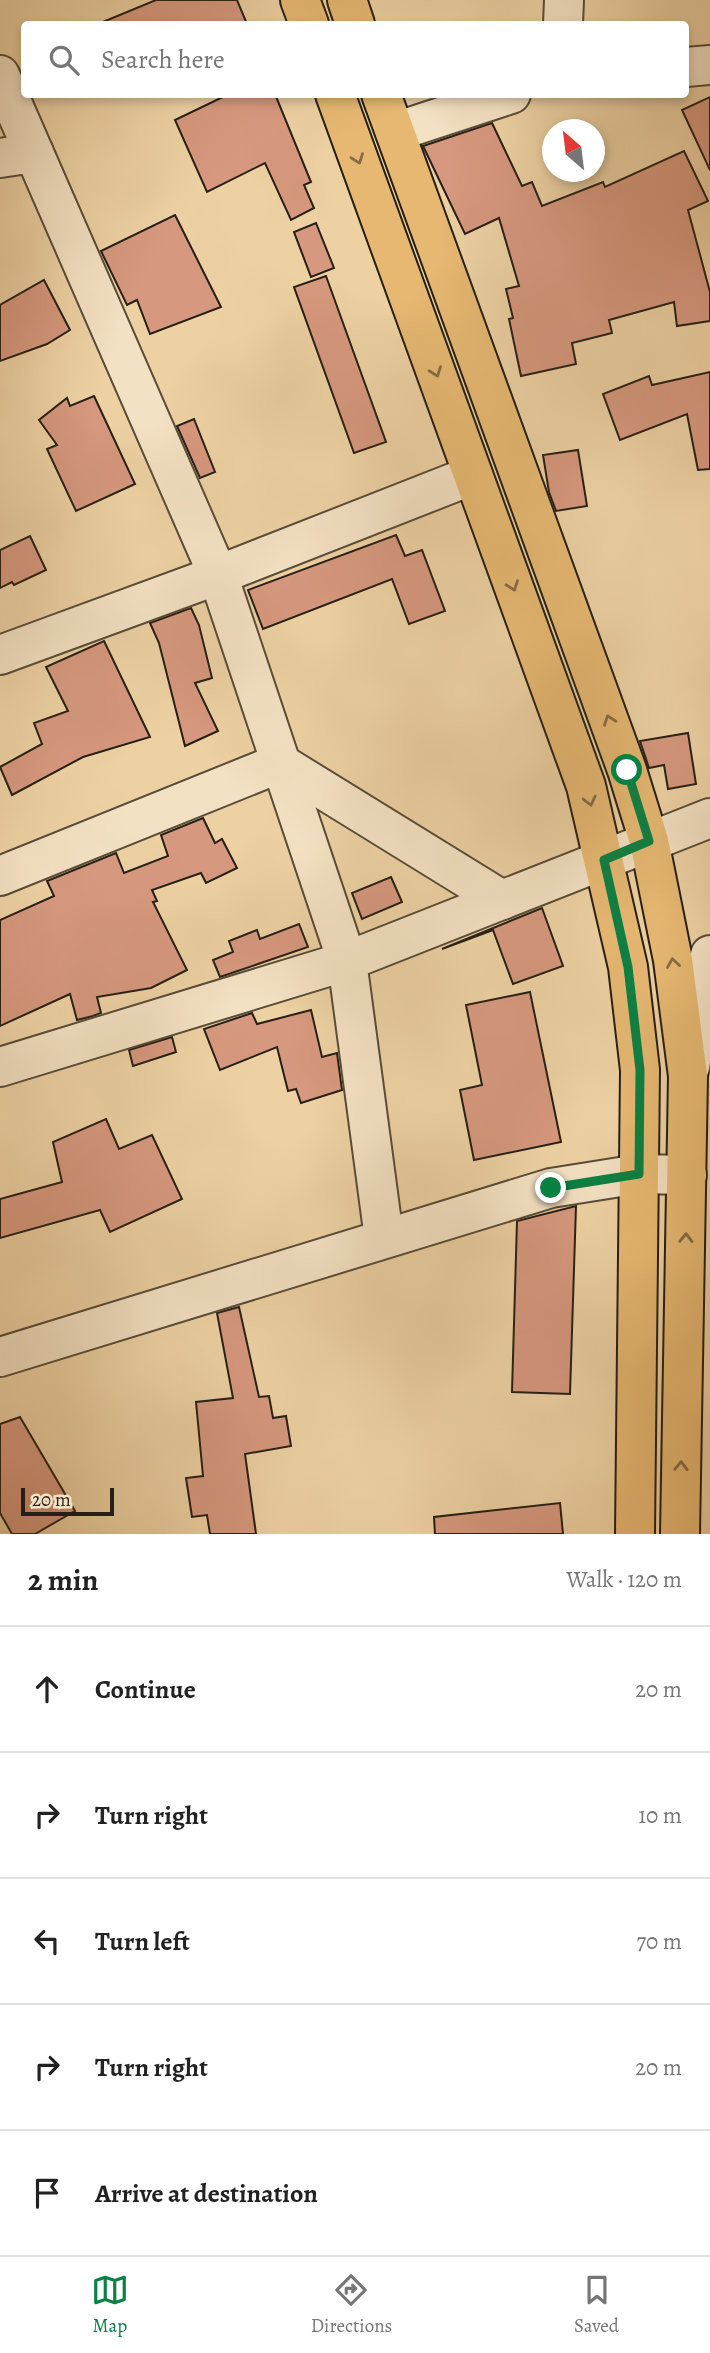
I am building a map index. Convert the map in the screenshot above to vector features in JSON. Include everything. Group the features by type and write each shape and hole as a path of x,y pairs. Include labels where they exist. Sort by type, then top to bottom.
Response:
{"main road":[{"path":"300,0 308,21"},
{"path":"346,0 354,21"},
{"path":"336,98 586,786 628,967 638,1057 635,1534"},
{"path":"382,98 627,770 649,841 673,960 688,1076 680,1534"}],"street":[{"path":"563,21 564,0"},
{"path":"689,67 710,65"},
{"path":"0,75 17,156 218,575 347,961 384,1238"},
{"path":"395,132 499,98"},
{"path":"0,654 218,575 473,475"},
{"path":"0,876 281,763"},
{"path":"281,763 502,900"},
{"path":"0,1067 347,961 710,818"},
{"path":"688,1076 710,956"},
{"path":"0,1357 551,1188 639,1174 687,1175"}],"building":[{"path":"156,0 237,0 246,21 105,21"},
{"path":"710,97 710,170 682,110"},
{"path":"221,98 277,98 311,182 304,185 314,208 291,220 265,163 207,192 175,120"},
{"path":"492,123 522,186 532,182 542,206 603,182 605,187 684,151 708,201 688,210 710,292 710,321 677,326 674,302 609,320 612,333 572,343 576,364 521,376 509,319 513,318 506,289 519,286 499,218 465,234 423,146"},
{"path":"175,215 221,307 150,334 137,300 127,305 101,251"},
{"path":"316,223 334,268 311,277 294,232"},
{"path":"326,276 386,442 354,453 294,287"},
{"path":"44,280 70,330 47,344 0,361 0,305"},
{"path":"710,372 710,469 698,470 687,414 620,440 603,394 649,376 652,385"},
{"path":"94,396 135,484 76,511 47,449 57,445 39,420 67,398 70,406"},
{"path":"194,419 215,472 200,478 177,426"},
{"path":"578,450 587,506 556,511 549,492 543,455"},
{"path":"396,535 405,556 422,550 445,611 409,624 392,579 263,629 248,590"},
{"path":"30,536 46,570 14,585 12,582 0,588 0,550"},
{"path":"191,608 199,625 212,678 195,683 218,731 185,746 159,643 150,623"},
{"path":"104,641 150,737 83,757 12,795 0,767 42,744 34,723 68,711 46,667"},
{"path":"688,733 696,784 668,789 664,765 649,768 640,741"},
{"path":"203,818 215,843 222,839 237,868 206,883 201,873 152,890 157,901 153,902 187,970 151,988 97,997 101,1013 93,1016 77,1020 70,994 0,1026 0,920 54,896 47,881 116,853 124,873 168,856 161,835"},
{"path":"391,877 402,902 362,919 352,893"},
{"path":"542,908 563,966 513,984 493,930 442,949"},
{"path":"299,924 308,947 220,977 213,960 233,952 229,941 257,930 260,939"},
{"path":"530,992 561,1142 474,1160 460,1090 482,1085 466,1005"},
{"path":"311,1010 322,1057 337,1053 342,1090 301,1103 296,1089 288,1091 277,1047 220,1070 204,1029 252,1013 257,1024"},
{"path":"172,1037 176,1052 133,1066 129,1050"},
{"path":"106,1119 119,1149 152,1135 182,1199 110,1232 100,1210 0,1238 0,1199 62,1182 53,1142"},
{"path":"576,1206 570,1394 512,1392 517,1221"},
{"path":"239,1307 259,1397 269,1396 273,1418 286,1416 291,1446 245,1454 256,1534 210,1534 207,1515 192,1517 186,1478 203,1476 196,1402 233,1398 217,1313"},
{"path":"20,1417 75,1511 35,1534 12,1534 0,1513 0,1424"},
{"path":"560,1503 563,1534 435,1534 434,1517"}],"route":[{"path":"551,1188 639,1174 640,1070 628,967 604,860 649,841 627,770"}]}
